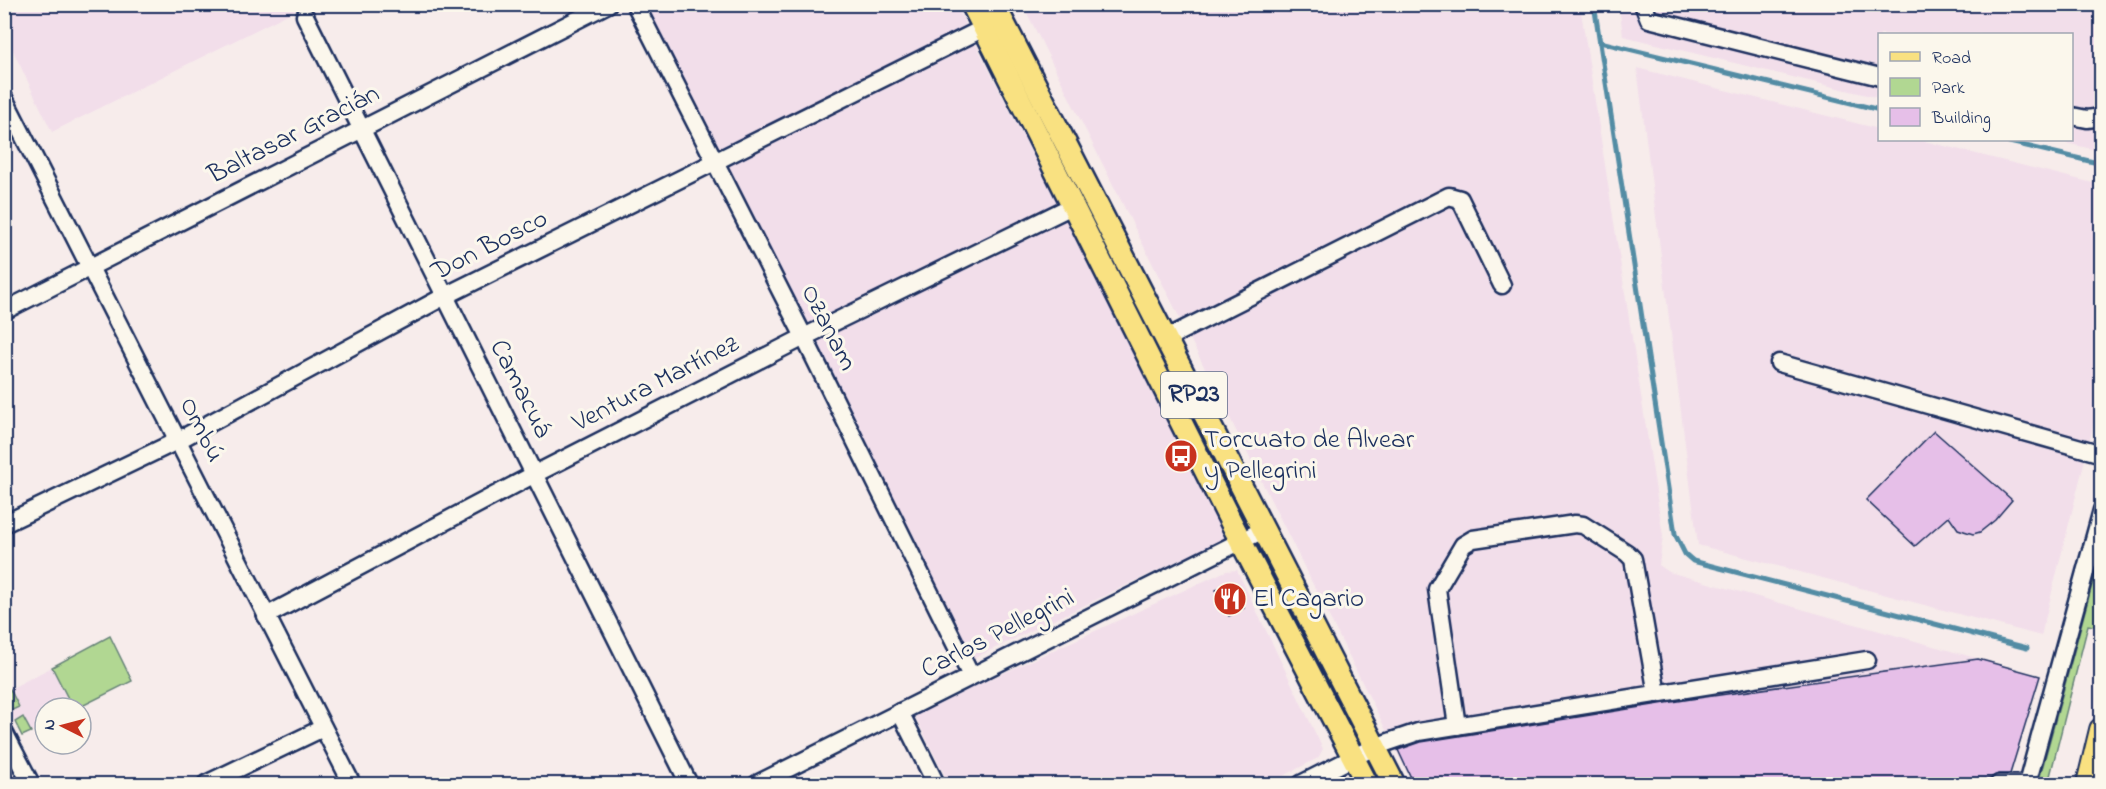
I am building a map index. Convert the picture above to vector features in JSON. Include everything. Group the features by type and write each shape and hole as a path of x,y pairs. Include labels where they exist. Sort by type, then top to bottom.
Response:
{"highway":[{"path":"2089,784 2102,730"}],"main road":[{"name":"RP23","path":"972,4 993,18 1165,339 1394,784"},
{"name":"RP23","path":"993,18 1072,206 1367,784"}],"street":[{"name":"Baltasar Gracián","path":"4,311 91,270 360,128 608,4"},
{"name":"Ozanam","path":"635,4 804,337 971,676"},
{"path":"1643,4 1649,19 1878,76"},
{"name":"Camacuá","path":"305,16 689,784"},
{"name":"Don Bosco","path":"4,524 177,441 445,296 993,18"},
{"name":"Ombú","path":"4,98 352,784"},
{"path":"2073,116 2087,119 2102,117"},
{"path":"1165,339 1449,196 1461,200 1502,285"},
{"name":"Ventura Martínez","path":"267,616 535,474 804,337 1072,206"},
{"path":"1779,363 2102,454"},
{"path":"2027,784 2102,510"},
{"path":"1457,726 1437,589 1463,545 1473,539 1575,524 1583,525 1627,554 1632,559 1657,693"},
{"name":"Carlos Pellegrini","path":"757,784 1263,530"},
{"path":"1301,784 1374,747 1407,735 1867,660"},
{"path":"900,712 936,784"},
{"path":"206,784 323,728"},
{"path":"4,732 31,784"},
{"path":"1999,784 2019,784"}],"shaded area":[{"path":"5,4 306,5 52,132 5,34"},
{"path":"646,5 956,5 1228,537 972,659"},
{"path":"1023,5 1580,5 1663,536 1659,565 1669,572 2040,676 2010,775 1946,784 1413,784"},
{"path":"1619,5 2101,5 2101,151 2056,141 2073,141 2073,33 1878,33 1878,98 1623,36"},
{"path":"1637,68 1878,129 1878,141 1924,141 2101,185 2101,395 2041,636 1698,545"},
{"path":"1237,570 1323,749 1318,758 1268,784 949,784 914,714 1226,571"},
{"path":"52,667 67,696 33,696 33,731 31,732 23,717 15,722 10,712 19,706 10,689"}],"green space":[{"path":"2101,552 2101,627 2088,625 2048,784 2038,784"},
{"path":"110,636 132,681 93,700 93,696 67,696 52,667"},
{"path":"10,689 19,707 10,711 5,702 4,692"},
{"path":"23,717 31,732 22,736 15,722"}],"building":[{"path":"1934,431 2012,500 1995,520 1980,532 1973,534 1958,529 1949,516 1915,546 1866,500"},
{"name":"El Cagario","path":"1231,583 1244,608 1229,616 1216,590"},
{"path":"1978,659 2040,676 2010,774 1998,774 1991,778 1946,784 1414,784 1398,750 1421,742 1691,699"}],"waterway":[{"path":"1594,4 1675,534 1685,554 1693,561 2027,648"},
{"path":"1600,42 1878,110"},
{"path":"2005,141 2102,164"}],"place":[{"name":"Torcuato de Alvear y Pellegrini","path":"1181,456"},
{"name":"El Cagario","path":"1230,599"}]}
